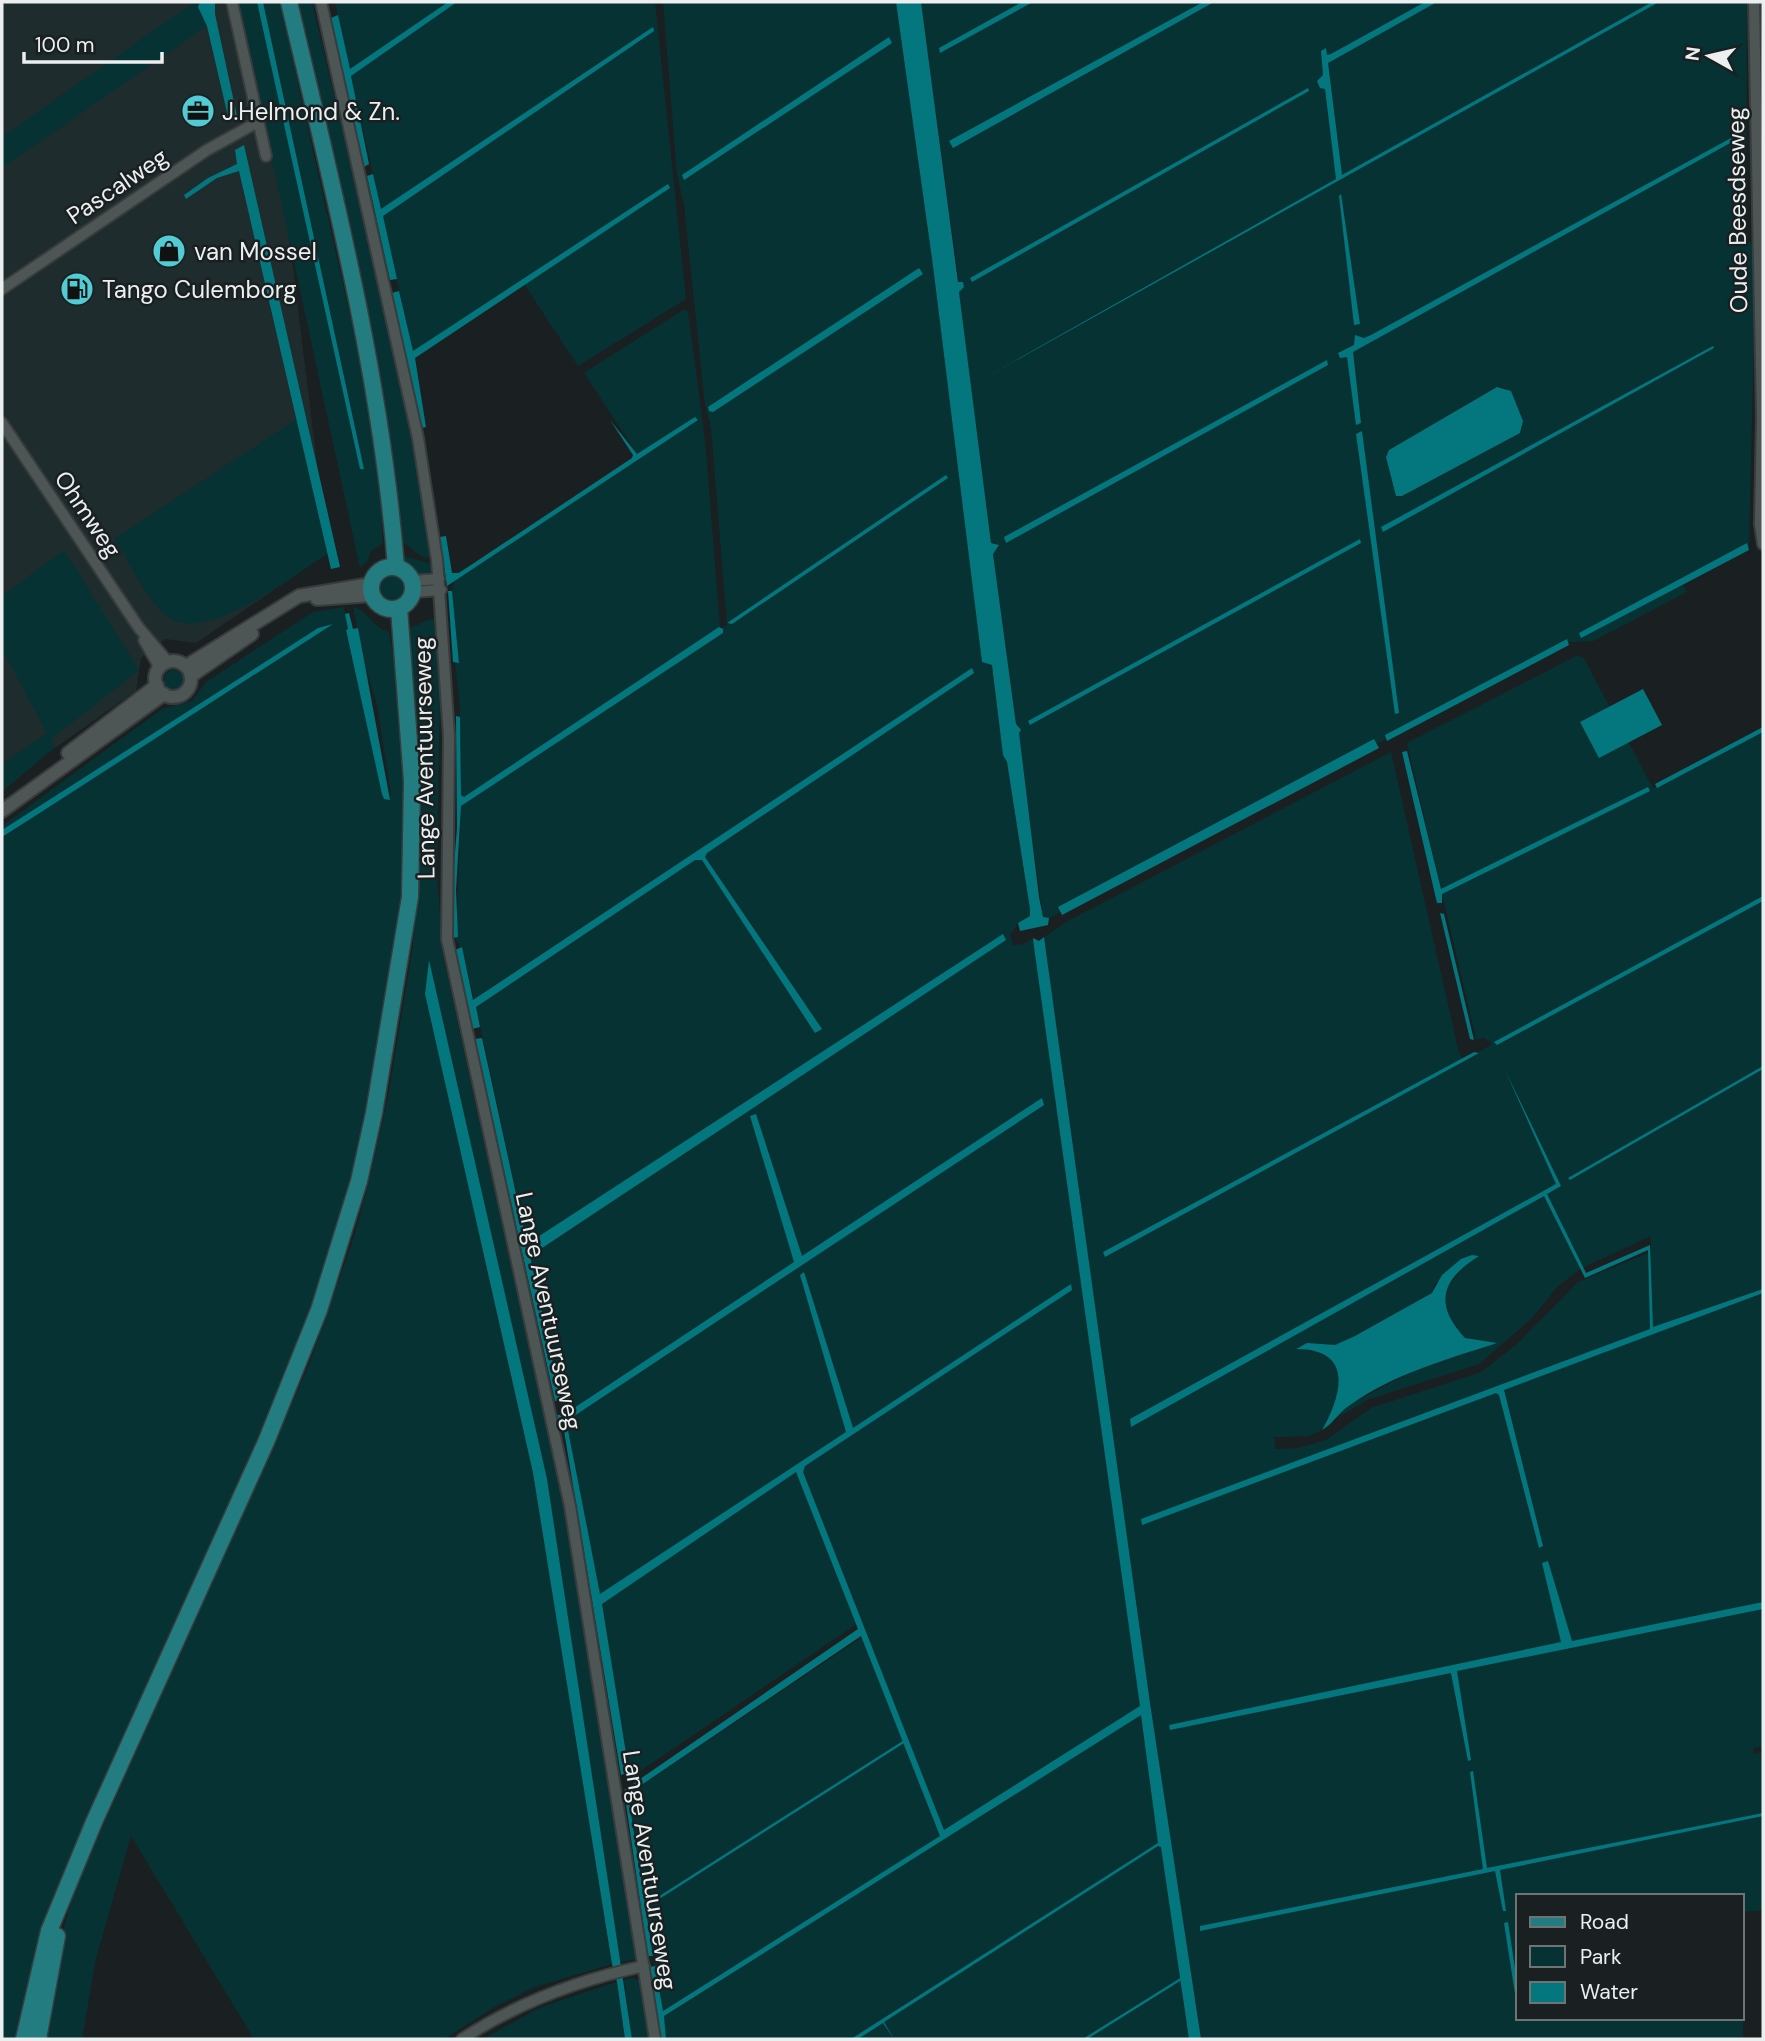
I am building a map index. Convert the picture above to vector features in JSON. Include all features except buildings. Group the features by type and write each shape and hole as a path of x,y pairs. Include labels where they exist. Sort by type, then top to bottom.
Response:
{"main road":[{"path":"289,2 355,283 380,422 391,567"},
{"path":"391,567 406,572 412,587 408,602 394,608 379,604 372,590 376,574 391,567"},
{"path":"24,2039 41,1955 94,1822 266,1442 319,1310 359,1181 377,1100 410,897 412,781 394,608"},
{"path":"38,2039 61,1906"}],"street":[{"path":"232,2 266,156"},
{"name":"Lange Aventuurseweg","path":"321,2 418,438 440,584 449,736 447,939 570,1506 655,2039"},
{"name":"Oude Beesdseweg","path":"1754,2 1763,417 1759,524 1763,544"},
{"name":"Pascalweg","path":"2,289 207,150 258,122"},
{"name":"Ohmweg","path":"2,424 164,665"},
{"path":"412,587 440,584"},
{"path":"2,811 160,689 164,665 188,671 299,596 372,590"},
{"path":"160,689 173,697 183,694 190,686 188,671"},
{"path":"2,802 160,689"},
{"path":"462,2039 523,2003 612,1973 644,1966"}],"shaded area":[{"path":"2,2 241,2 287,220 328,553 196,643 165,639 141,658 136,691 2,785"}],"green space":[{"path":"200,2 198,7 207,26 2,168 2,137 193,3"},
{"path":"238,2 257,2 361,469 364,468 263,2 280,2 366,386 377,449 382,544 371,551 368,560 360,568"},
{"path":"297,2 312,2 415,439 432,557 423,556 401,543"},
{"path":"335,2 448,2 349,70"},
{"path":"457,2 655,2 686,299 578,366 524,284 414,357 351,76"},
{"path":"663,2 896,2 933,266 982,662 992,665 1003,755 1007,762 1030,909 1030,916 1018,923 1010,935 1013,945 1023,944 1033,938 1189,2039 666,2039 664,2016 908,1861 662,2011 628,1794 864,1636 858,1623 630,1778 571,1445 475,1003 456,940 461,806 723,633 722,628 727,625 711,427 705,405 684,205 677,175"},
{"path":"921,2 1747,2 1746,240 1756,246 1749,547 1682,583 1687,592 1593,641 1569,642 1049,918 1043,918 993,553 998,547 996,543 991,543 959,292 964,287 963,283 959,282","holes":["1497,387 1506,388 1523,428 1520,433 1402,496 1389,450"]},
{"path":"683,310 688,311 705,440 720,627 464,797 461,795 460,705 455,662 459,662 452,591 457,572 494,553 640,458 584,373"},
{"path":"297,419 328,553 272,591 225,615 202,622 182,623 166,615 144,589 114,539"},
{"path":"64,550 139,670 51,739 54,748 2,792 2,764 47,733 2,649 2,596"},
{"path":"401,551 407,557 432,564 430,574 417,575 400,561"},
{"path":"392,575 401,578 404,587 401,596 392,599 383,596 380,587 383,578"},
{"path":"344,607 348,629 346,631 384,799 389,799 391,794 377,704 366,669 353,607 364,612 379,627 389,632 401,723 404,818 399,916 386,1015 367,1113 343,1209 315,1301 283,1387 104,1783 19,2039 2,2039 2,837 330,625 318,628 2,830 2,826 162,709 192,701 206,682 313,612"},
{"path":"441,615 437,874 443,956 565,1513 636,1959 620,1962 551,1508 429,963 425,994 533,1473 612,1964 535,1987 496,2006 444,2039 254,2039 131,1836 96,1958 82,2039 40,2039 60,1942 74,1891 308,1367 352,1243 388,1097 413,946 415,897 407,629"},
{"path":"1576,656 1583,657 1653,788 1763,731 1763,1746 1753,1748 1753,1754 1763,1752 1763,1910 1744,1912 1744,1894 1516,1894 1516,2020 1743,2020 1743,2039 1201,2039 1150,1703 1044,937 1068,921 1391,752 1461,1057 1467,1059 1492,1044 1485,1038 1476,1039 1407,743","holes":["1651,1236 1651,1252 1578,1282 1516,1345 1481,1372 1371,1408 1326,1440 1298,1448 1276,1449 1274,1437 1309,1436 1322,1430 1339,1389 1336,1366 1316,1351 1298,1348 1345,1342 1432,1293 1435,1284 1478,1256 1450,1284 1445,1303 1454,1325 1465,1338 1494,1343 1424,1365 1347,1406 1339,1417 1367,1400 1479,1364 1532,1318 1558,1286 1582,1268"]},
{"path":"174,670 181,673 184,680 181,687 174,690 167,687 164,680 167,673"},
{"path":"633,1978 640,1981 649,2039 632,2039 624,1980"},
{"path":"617,1982 625,2039 483,2039 541,2007"}],"water":[{"path":"200,2 215,2 215,14 237,116 229,121 207,26 198,7"},
{"path":"257,2 263,2 364,469 360,469"},
{"path":"448,2 457,2 351,76 369,164 364,167 331,18 338,15 350,69"},
{"path":"896,2 921,2 958,282 963,282 964,287 959,292 991,543 999,545 993,554 1016,724 1021,730 1019,733 1039,897 1043,917 1049,918 1048,925 1020,931 1018,923 1030,916 1030,909 1007,762 1003,755 992,665 982,662 933,266"},
{"path":"1022,2 1033,2 940,53 939,48"},
{"path":"1203,2 1214,2 953,148 949,141"},
{"path":"1425,2 1437,2 1328,63 1342,175 1652,2 1659,2 979,381 1336,179 1325,89 1320,88 1317,81 1323,75 1321,51 1326,48 1327,55 1331,54"},
{"path":"653,27 654,31 383,216 397,279 390,280 367,176 373,174 381,209"},
{"path":"889,37 892,43 684,180 682,175"},
{"path":"1308,88 1309,91 972,282 970,278"},
{"path":"1742,132 1741,137 1353,352 1361,423 1356,425 1347,357 1340,358 1338,353 1354,345 1355,335 1364,338 1371,335"},
{"path":"244,145 340,567 331,569 239,171 217,178 186,199 184,195 208,178 237,164 235,150"},
{"path":"668,184 670,188 415,358 426,427 422,428 392,293 399,291 413,351"},
{"path":"1341,194 1360,324 1354,325 1339,196"},
{"path":"919,268 923,274 713,412 709,411 708,407"},
{"path":"1713,346 1714,348 1383,532 1381,527"},
{"path":"1327,360 1328,365 1006,543 1004,537"},
{"path":"1497,387 1511,391 1523,421 1520,433 1402,496 1396,496 1386,457 1389,450"},
{"path":"695,417 698,420 447,586 440,537 446,536 452,573 459,573 632,458 633,455 610,420 637,454"},
{"path":"1362,431 1399,713 1395,714 1356,434"},
{"path":"946,475 948,478 732,624 727,623"},
{"path":"1360,539 1361,543 1030,725 1028,721"},
{"path":"1747,543 1749,550 1581,638 1579,633"},
{"path":"448,591 452,591 459,663 453,662"},
{"path":"349,613 353,629 358,628 390,800 384,799 382,794 346,630 345,614"},
{"path":"333,624 2,837 2,830 318,628"},
{"path":"719,627 723,629 723,633 461,806 456,890 458,937 453,938 452,889 457,828 456,716 460,717 461,795 464,797"},
{"path":"1567,639 1569,645 1387,741 1385,735"},
{"path":"972,668 974,673 707,853 705,857 822,1029 815,1033 702,860 695,860 476,1007 480,1027 472,1029 455,950 462,947 473,1000"},
{"path":"1643,689 1662,725 1599,758 1580,722"},
{"path":"1763,727 1763,732 1657,788 1655,784"},
{"path":"1374,739 1379,748 1062,915 1058,907"},
{"path":"1407,751 1441,889 1648,787 1650,791 1442,894 1442,903 1437,903 1402,752"},
{"path":"1763,896 1763,901 1497,1045 1494,1042"},
{"path":"1440,913 1444,914 1474,1040 1470,1039"},
{"path":"1003,934 1006,940 530,1256 561,1400 555,1401 475,1039 482,1038 527,1244"},
{"path":"1044,937 1150,1703 1201,2039 1189,2039 1161,1847 1158,1846 884,2022 894,2039 883,2023 858,2039 851,2039 1158,1843 1141,1715 664,2016 666,2039 661,2039 649,1967 655,1966 663,2011 940,1836 861,1636 628,1794 653,1956 648,1956 624,1790 858,1629 796,1472 602,1604 629,1772 621,1775 564,1431 568,1430 600,1594 846,1432 800,1275 804,1272 853,1428 1071,1284 1072,1290 805,1466 803,1472 944,1830 1140,1706 1034,947 1033,938 1039,941"},
{"path":"429,960 547,1479 632,2039 625,2039 533,1473 425,994"},
{"path":"1474,1052 1479,1053 1105,1257 1103,1252"},
{"path":"1763,1066 1763,1069 1570,1180 1568,1178"},
{"path":"1505,1070 1561,1186 1547,1194 1586,1273 1650,1245 1653,1327 1763,1289 1763,1293 1504,1390 1543,1546 1539,1548 1499,1395 1496,1393 1142,1525 1141,1519 1650,1329 1648,1250 1585,1278 1544,1196 1131,1427 1130,1419 1556,1184"},
{"path":"1042,1098 1044,1105 568,1420 558,1420 557,1415 565,1414 794,1262 750,1116 756,1114 802,1256"},
{"path":"1472,1255 1479,1256 1466,1265 1450,1283 1446,1293 1448,1314 1465,1338 1497,1343 1421,1368 1385,1384 1346,1408 1322,1430 1335,1402 1338,1388 1335,1365 1327,1356 1296,1349 1307,1343 1335,1345 1355,1336 1432,1293 1442,1275 1461,1259"},
{"path":"1548,1561 1572,1641 1763,1602 1763,1609 1457,1671 1471,1760 1468,1761 1451,1673 1170,1730 1169,1725 1561,1642 1542,1563"},
{"path":"1473,1771 1487,1868 1763,1813 1763,1816 1500,1870 1506,1911 1503,1911 1495,1871 1200,1931 1200,1926 1483,1869 1470,1772"},
{"path":"1508,1922 1516,1975 1516,2000 1504,1923"}],"waterway":[{"path":"646,1906 905,1741"},
{"path":"1085,2039 1181,1979"}],"place":[{"name":"J.Helmond & Zn.","path":"198,111"},
{"name":"van Mossel","path":"169,251"},
{"name":"Tango Culemborg","path":"77,289"}]}
